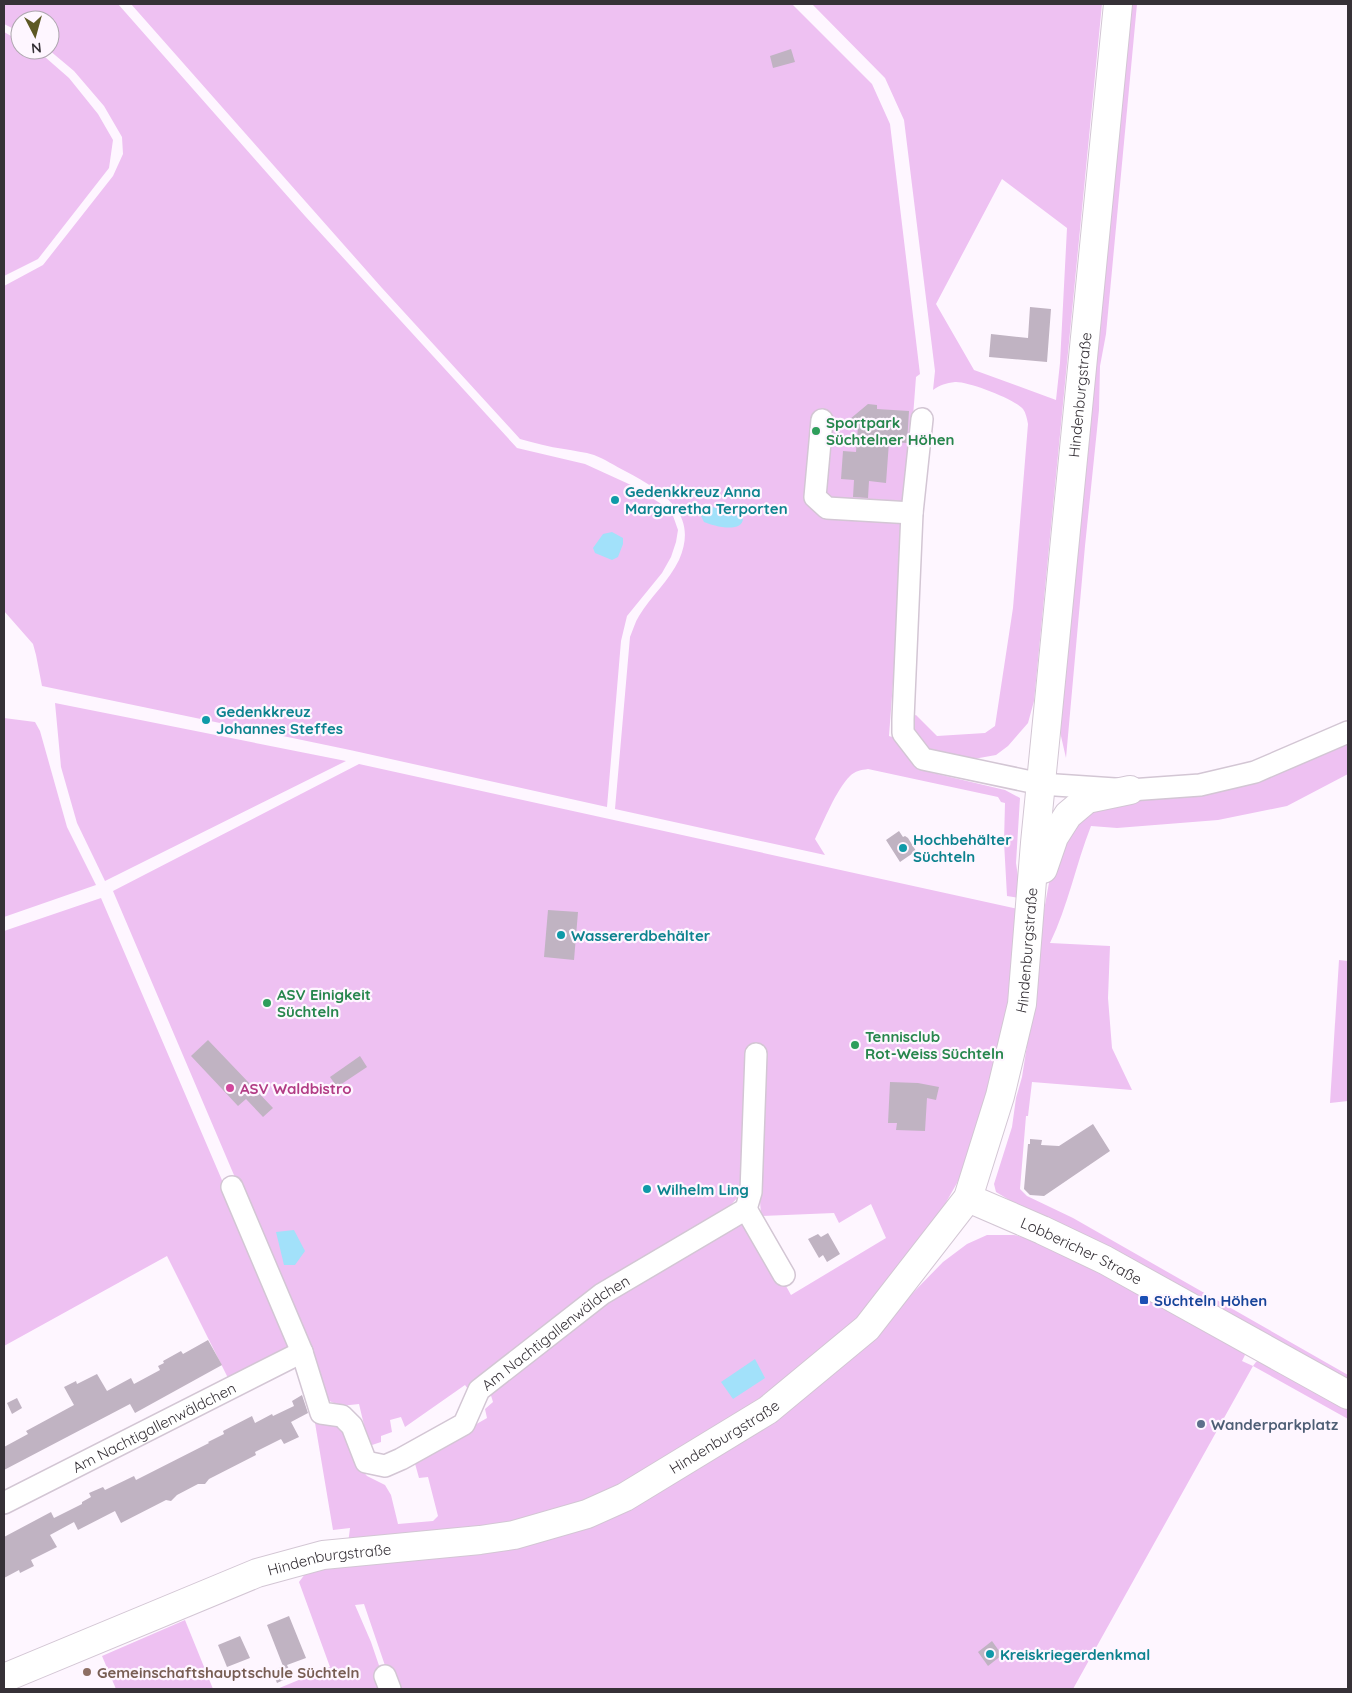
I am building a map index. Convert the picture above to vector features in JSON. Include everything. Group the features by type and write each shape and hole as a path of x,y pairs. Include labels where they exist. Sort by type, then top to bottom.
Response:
{"main road":[{"name":"Hindenburgstraße","path":"4,1678 256,1573 323,1555 480,1540 514,1534 587,1514 625,1497 768,1410 867,1328 968,1198 1000,1096 1022,1004 1041,784 1118,4"},
{"path":"1030,906 1054,837 1068,815 1087,799 1130,790"},
{"name":"Lobbericher Straße","path":"968,1198 1105,1260 1348,1395"}],"street":[{"path":"922,419 912,513 904,733 923,759 1041,784 1130,790 1200,785 1255,772 1348,732"},
{"path":"822,420 815,497 828,508 912,513"},
{"path":"756,1054 751,1192 746,1209 784,1275"},
{"name":"Am Nachtigallenwäldchen","path":"232,1187 302,1352 321,1412 342,1416 352,1426 366,1462 384,1466 401,1459 464,1424 479,1390 602,1294 746,1209"},
{"name":"Am Nachtigallenwäldchen","path":"4,1503 302,1352"}],"shaded area":[{"path":"4,4 118,4 305,216 517,448 585,464 631,485 671,510 678,530 671,557 662,573 627,616 621,641 607,807 350,750 42,686 33,644 4,611 4,286 43,265 113,176 123,154 122,137 104,106 74,71 60,59 60,10 10,10 10,27 4,24"},
{"name":"Sportpark Süchtelner Höhen","path":"131,4 792,4 872,84 890,124 920,374 916,377 889,736 898,739 910,760 933,773 1005,790 1020,798 1016,863 1020,890 1019,898 1007,896 1004,842 1005,803 1001,802 998,797 868,769 858,771 850,776 840,789 815,839 825,855 615,809 630,637 639,616 679,560 684,543 684,529 681,516 673,505 652,486 602,458 520,439 382,288"},
{"path":"812,4 1102,4 1034,701 1028,723 1008,746 996,755 968,760 928,750 911,728 910,717 916,715 937,736 985,733 995,726 1013,608 1028,424 1023,409 1018,405 1011,400 980,387 955,382 943,384 933,390 935,371 904,120 885,78","holes":["1002,179 1067,228 1060,363 1056,400 974,370 936,304"]},
{"path":"1127,4 1137,4 1106,334 1100,366 1099,410 1066,758 1058,723"},
{"path":"4,32 10,35 10,60 48,60 69,78 98,114 113,140 109,168 38,259 4,276"},
{"path":"55,703 346,761 105,881 77,823 61,767"},
{"path":"4,718 35,722 40,731 67,827 96,885 4,917"},
{"path":"1348,744 1348,774 1287,806 1218,820 1117,828 1091,826 1062,914 1050,943 1110,946 1108,998 1112,1048 1132,1090 1032,1082 1028,1116 1026,1116 1020,1189 1027,1196 1073,1218 1348,1375 1348,1386 1011,1201 996,1192 994,1184 1012,1127 1016,1098 1022,1077 1039,938 1058,841 1096,803 1262,780"},
{"path":"359,764 1018,909 1009,1004 1000,1055 973,1147 957,1183 928,1234 871,1308 757,1404 659,1471 569,1512 500,1529 348,1544 350,1528 333,1530 314,1417 344,1429 360,1468 367,1476 385,1485 391,1495 398,1524 433,1521 438,1516 428,1477 419,1478 414,1460 487,1418 485,1409 493,1402 489,1389 569,1324 741,1221 752,1225 791,1295 886,1238 871,1204 839,1223 834,1213 761,1216 759,1186 741,1194 725,1211 471,1393 465,1385 405,1427 401,1417 390,1420 392,1432 381,1436 381,1442 369,1446 359,1404 341,1406 327,1400 306,1344 113,891"},
{"path":"101,898 294,1348 229,1380 167,1256 4,1346 4,931"},
{"path":"1339,960 1348,961 1348,1101 1330,1103"},
{"path":"987,1235 1014,1235 1042,1241 1241,1347 1245,1355 1242,1361 1253,1366 1073,1689 393,1689 364,1604 355,1605 371,1642 387,1689 277,1689 330,1667 299,1582 308,1570 594,1519 859,1348 943,1262 967,1244"},
{"path":"1261,1359 1348,1406 1348,1419 1253,1366"},
{"path":"185,1620 213,1689 116,1689 102,1656"}],"water":[{"path":"706,507 713,507 743,518 742,523 738,526 727,528 704,522 699,512"},
{"path":"612,532 623,538 623,544 618,557 612,560 595,553 593,548 603,534"},
{"path":"294,1230 305,1251 295,1265 284,1265 276,1232"},
{"path":"755,1359 765,1378 733,1399 721,1382"}],"building":[{"path":"791,49 795,62 773,68 770,56"},
{"path":"1030,307 1051,309 1047,362 989,357 991,334 1028,338"},
{"path":"868,404 877,405 877,409 909,411 907,443 889,442 886,483 869,481 868,498 853,497 854,480 841,479 843,451 856,452 858,426 844,424"},
{"name":"Hochbehälter Süchteln","path":"899,831 903,837 908,838 916,851 900,862 886,840"},
{"name":"Wassererdbehälter","path":"548,910 578,912 574,960 544,957"},
{"path":"208,1040 273,1108 263,1117 246,1099 238,1106 191,1056"},
{"path":"360,1056 367,1067 337,1087 330,1077"},
{"path":"890,1082 918,1083 939,1087 936,1100 927,1098 925,1131 896,1130 897,1123 888,1123"},
{"path":"1093,1124 1110,1151 1044,1196 1030,1195 1024,1189 1030,1139 1042,1140 1041,1145 1059,1146"},
{"path":"828,1233 840,1254 827,1262 823,1255 819,1258 808,1239 818,1234 821,1237"},
{"path":"208,1340 222,1365 135,1413 130,1404 4,1470 4,1447 28,1434 26,1431 74,1405 64,1387 76,1381 77,1384 97,1374 107,1391 131,1378 134,1384 160,1370 158,1366 164,1363 163,1361 181,1351 183,1354"},
{"path":"302,1395 308,1413 291,1422 299,1437 284,1444 281,1439 255,1452 256,1455 209,1479 205,1484 198,1484 177,1495 171,1501 166,1500 121,1523 115,1511 78,1530 74,1522 50,1535 57,1547 31,1560 34,1566 20,1573 19,1570 4,1578 4,1537 51,1512 54,1518 82,1504 82,1502 91,1497 89,1493 103,1487 105,1490 134,1476 136,1480 209,1443 224,1434 223,1431 252,1416 255,1423 294,1406 292,1401"},
{"path":"17,1398 22,1408 12,1414 7,1403"},
{"path":"289,1616 306,1658 287,1665 292,1676 277,1683 272,1671 283,1666 267,1625"},
{"path":"240,1636 250,1658 227,1667 218,1645"},
{"name":"Kreiskriegerdenkmal","path":"992,1641 1002,1655 988,1666 978,1652"}],"place":[{"name":"Sportpark Süchtelner Höhen","path":"816,431"},
{"name":"Gedenkkreuz Anna Margaretha Terporten","path":"615,500"},
{"name":"Gedenkkreuz Johannes Steffes","path":"206,720"},
{"name":"Hochbehälter Süchteln","path":"903,848"},
{"name":"Wassererdbehälter","path":"561,935"},
{"name":"ASV Einigkeit Süchteln","path":"267,1003"},
{"name":"Tennisclub Rot-Weiss Süchteln","path":"855,1045"},
{"name":"ASV Waldbistro","path":"230,1088"},
{"name":"Wilhelm Ling","path":"647,1189"},
{"name":"Süchteln Höhen","path":"1144,1300"},
{"name":"Wanderparkplatz","path":"1201,1424"},
{"name":"Kreiskriegerdenkmal","path":"990,1654"},
{"name":"Gemeinschaftshauptschule Süchteln","path":"87,1672"}]}
